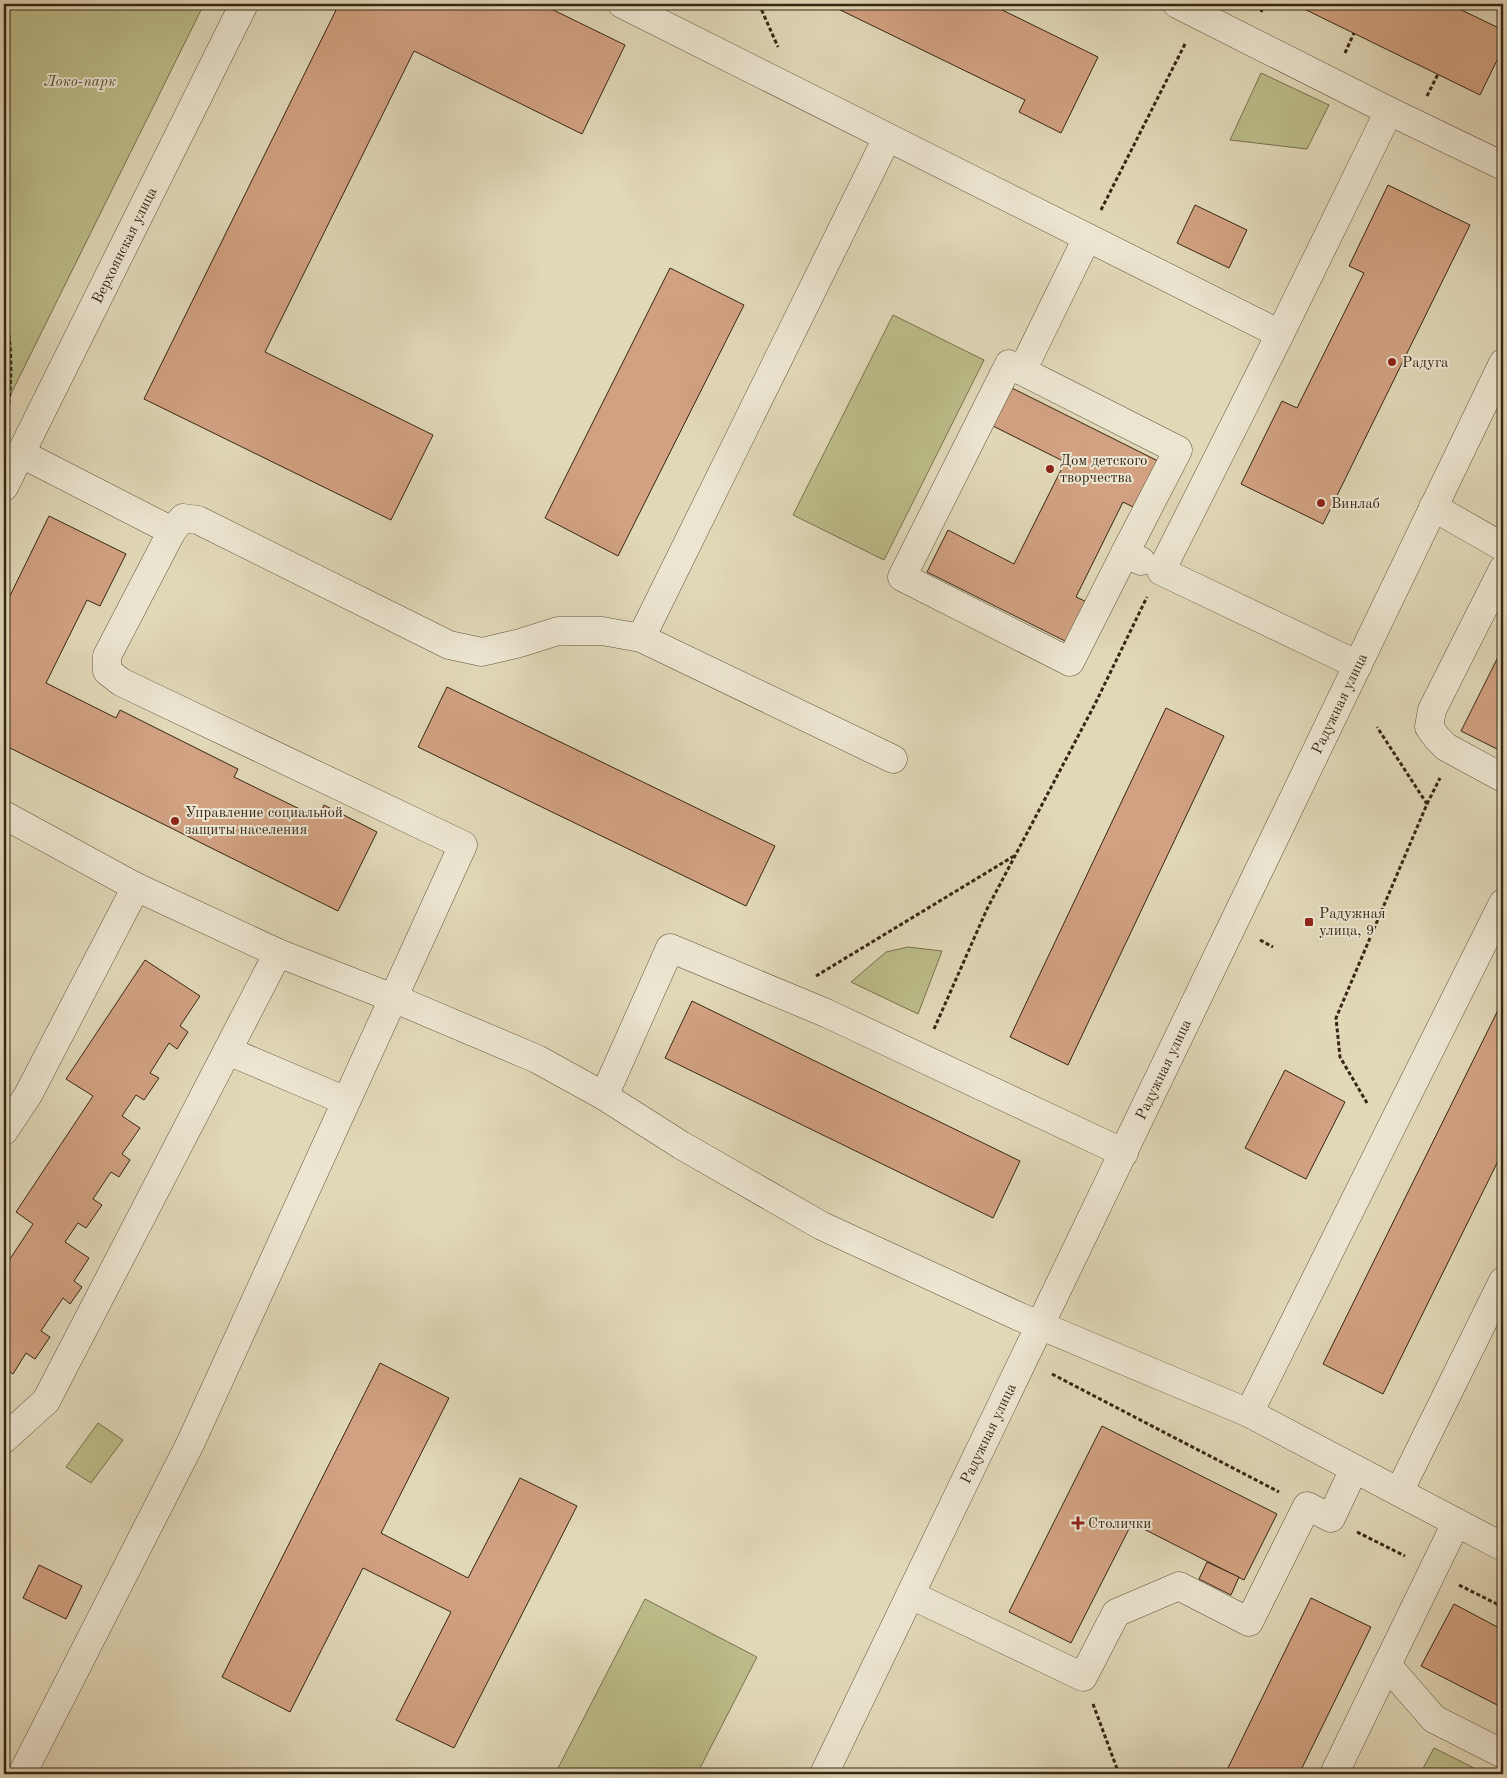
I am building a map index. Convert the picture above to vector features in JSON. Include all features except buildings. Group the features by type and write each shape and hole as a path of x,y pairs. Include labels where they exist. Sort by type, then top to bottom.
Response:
{"street":[{"name":"Верхоянская улица","path":"4,487 244,4"},
{"path":"622,4 1280,334"},
{"path":"1188,10 1503,166"},
{"path":"1142,562 1178,450 1009,364 902,577 1070,662 1142,562 1280,334 1389,111"},
{"path":"641,638 887,138"},
{"path":"1022,371 1087,238"},
{"name":"Радужная улица","path":"824,1774 912,1595 1503,364"},
{"path":"20,453 172,531"},
{"path":"1433,507 1503,547"},
{"path":"22,1774 191,1442 463,845 121,682 107,671 107,656 172,531 183,518 198,520 449,645 482,652 558,631 602,631 641,638 893,759"},
{"path":"1142,562 1358,665"},
{"path":"1503,569 1432,710 1429,727 1446,747 1503,778"},
{"path":"4,815 136,887 278,953 393,998 537,1059 604,1096 681,1145 822,1226 1041,1326 1249,1413 1503,1548"},
{"path":"4,1131 28,1095 136,887"},
{"path":"1249,1413 1503,902"},
{"path":"604,1096 670,948 826,1013 1124,1153"},
{"path":"4,1439 46,1402 278,953"},
{"path":"228,1051 346,1102"},
{"path":"1399,1492 1503,1281"},
{"path":"912,1595 1083,1677 1116,1614 1179,1586 1249,1622 1306,1506 1331,1518 1354,1469"},
{"path":"1334,1774 1456,1523"},
{"path":"1387,1665 1434,1719 1503,1754"}],"path":[{"path":"1087,238 1188,10"},
{"path":"4,309 9,329 12,373 9,408"},
{"path":"922,1057 986,909 1095,704 1142,562"},
{"path":"1377,727 1427,804 1336,1018 1340,1057 1368,1104 1390,1128"},
{"path":"784,995 1014,856"},
{"path":"1024,1361 1306,1506"},
{"path":"1083,1677 1119,1774"}],"green space":[{"name":"Локо-парк","path":"4,4 204,4 4,408"},
{"path":"1261,73 1329,105 1307,149 1230,140"},
{"path":"893,315 984,360 884,560 793,515"},
{"path":"908,947 942,951 918,1014 851,982 886,952"},
{"path":"98,1423 123,1440 91,1483 66,1467"},
{"path":"645,1599 757,1657 697,1774 555,1774"},
{"path":"1434,1748 1486,1774 1420,1774"}],"place":[{"name":"Радуга","path":"1392,362"},
{"name":"Дом детского творчества","path":"1050,469"},
{"name":"Винлаб","path":"1321,503"},
{"name":"Управление социальной защиты населения","path":"175,821"},
{"name":"Радужная улица, 9","path":"1309,922"},
{"name":"Столички","path":"1078,1523"}]}
